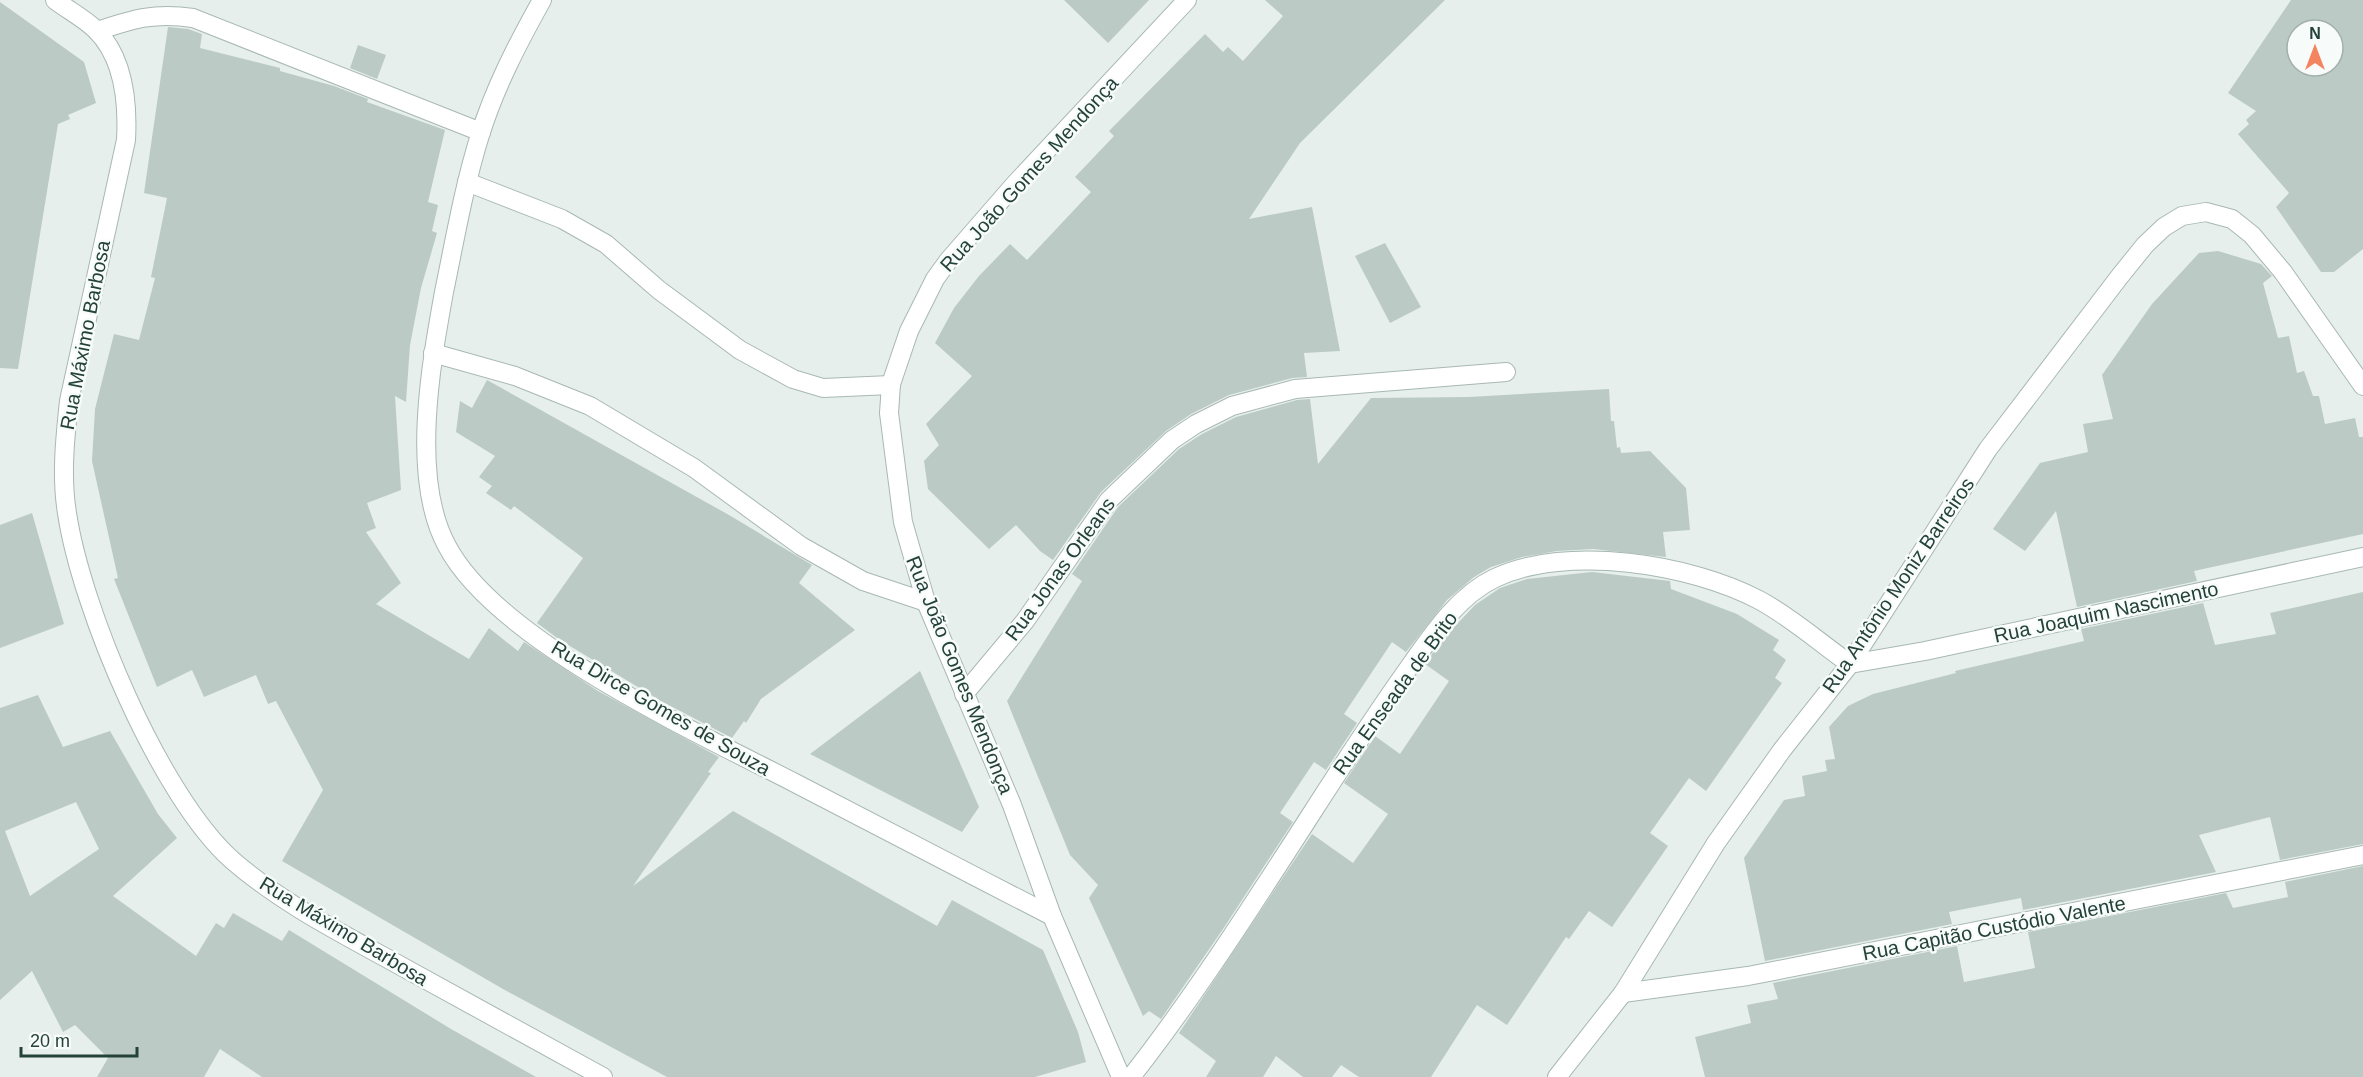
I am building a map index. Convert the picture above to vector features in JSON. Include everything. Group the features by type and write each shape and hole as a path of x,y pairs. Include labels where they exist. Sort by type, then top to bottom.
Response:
{"street":[{"path":"55,0 97,31 147,15 168,14 193,18 481,132"},
{"name":"Rua Dirce Gomes de Souza","path":"542,0 513,52 481,132 467,182 433,353 429,376 429,484 436,519 447,546 469,577 491,599 532,634 597,676 693,730 1052,916"},
{"name":"Rua João Gomes Mendonça","path":"1121,1077 1052,916 1012,805 926,602 903,522 891,431 891,385 909,331 935,279 948,261 1015,184 1187,0"},
{"name":"Rua Máximo Barbosa","path":"97,31 116,64 126,92 126,140 69,401 65,433 66,513 78,564 106,650 159,760 207,833 230,858 261,884 315,918 603,1077"},
{"path":"467,182 562,219 606,244 659,290 740,350 792,379 823,388 891,385"},
{"name":"Rua Antônio Moniz Barreiros","path":"1557,1077 1623,993 1716,843 1782,750 1850,664 1988,449 2120,276 2164,226 2182,216 2206,212 2232,219 2252,235 2283,272 2363,386"},
{"path":"433,353 515,376 590,406 694,468 801,546 863,581 926,602"},
{"name":"Rua Jonas Orleans","path":"964,694 1024,621 1109,500 1172,440 1196,424 1232,406 1295,389 1506,372"},
{"name":"Rua Joaquim Nascimento","path":"1850,664 1925,651 2363,557"},
{"name":"Rua Enseada de Brito","path":"1131,1077 1178,1017 1338,770 1408,669 1443,623 1471,594 1494,579 1525,567 1566,560 1672,569 1715,579 1761,601 1850,664"},
{"name":"Rua Capitão Custódio Valente","path":"1623,993 1748,976 2363,855"}],"building":[{"path":"1064,0 1149,0 1108,43"},
{"path":"1265,0 1445,0 1300,143 1249,219 1312,207 1340,351 1304,353 1307,377 1292,378 1229,395 1191,414 1166,431 1101,492 1053,560 1040,551 1016,525 989,549 928,489 924,461 939,445 926,424 972,376 935,343 954,308 979,276 1010,244 1027,260 1091,192 1075,177 1114,136 1109,131 1205,34 1223,52 1228,47 1243,61 1283,16"},
{"path":"2291,0 2363,0 2363,249 2334,272 2321,272 2276,207 2289,193 2238,134 2249,124 2246,120 2256,111 2228,93"},
{"path":"0,2 84,62 96,103 68,115 70,119 58,124 18,369 0,368"},
{"path":"168,27 188,29 202,34 200,48 280,68 280,71 334,86 368,99 367,102 445,130 428,202 438,205 432,231 437,233 421,288 410,345 406,402 395,396 401,490 367,503 376,528 366,532 401,583 376,604 469,659 489,628 518,651 524,642 598,691 719,757 708,772 711,773 633,886 733,811 937,926 952,900 1043,950 1078,1032 1086,1062 1035,1077 667,1077 503,989 282,861 323,790 276,701 268,704 256,675 204,697 192,670 157,687 114,579 118,578 92,461 95,409 114,334 139,340 155,278 151,277 167,198 144,193"},
{"path":"358,45 386,55 377,79 350,68"},
{"path":"1385,243 1421,307 1390,323 1355,256"},
{"path":"2218,251 2261,264 2272,276 2263,283 2278,338 2289,336 2297,373 2304,371 2313,396 2319,396 2325,424 2355,418 2359,437 2363,437 2363,534 2194,571 2197,581 2077,607 2056,511 2025,551 1993,529 2040,463 2088,452 2083,424 2113,419 2102,375 2152,304 2199,253"},
{"path":"487,380 729,515 812,565 799,583 855,630 761,699 746,723 744,721 732,738 661,701 560,640 537,623 583,558 514,506 511,510 486,493 492,486 479,477 495,456 456,432 460,401 472,408"},
{"path":"1609,389 1611,421 1614,421 1617,448 1620,447 1621,453 1650,451 1686,488 1690,530 1663,532 1666,557 1593,549 1557,551 1522,557 1491,567 1474,577 1447,600 1406,652 1392,642 1344,714 1357,723 1326,770 1314,762 1280,813 1293,822 1223,929 1161,1019 1149,1011 1143,1016 1089,898 1098,885 1070,855 1007,701 1082,581 1072,574 1118,507 1179,449 1202,434 1236,417 1297,400 1310,399 1318,464 1371,398 1469,397"},
{"path":"32,513 64,624 0,648 0,525"},
{"path":"1592,572 1670,581 1671,589 1737,614 1779,640 1773,650 1786,660 1775,678 1782,683 1706,791 1689,778 1650,833 1668,846 1612,927 1589,911 1569,939 1566,937 1507,1025 1477,1005 1431,1077 1359,1077 1341,1065 1332,1077 1303,1077 1276,1056 1263,1077 1206,1077 1216,1061 1179,1033 1312,834 1353,863 1388,814 1344,783 1375,736 1400,754 1449,681 1425,664 1441,641 1475,605 1500,588 1527,579"},
{"path":"2363,592 2363,844 2280,860 2270,817 2199,835 2216,872 2023,910 2021,898 1949,912 1952,924 1765,961 1744,858 1784,800 1805,796 1802,776 1827,771 1825,760 1835,759 1829,727 1848,706 1873,694 1956,673 1955,671 2084,641 2081,629 2203,603 2215,645 2276,634 2270,613"},
{"path":"920,671 979,807 962,832 810,754"},
{"path":"38,695 63,747 110,731 158,814 177,838 113,896 196,956 216,923 224,928 233,913 282,941 289,930 451,1029 536,1077 262,1077 220,1049 204,1077 97,1077 108,1058 75,1025 63,1032 32,971 0,1000 0,708","holes":["76,802 99,849 30,896 5,831"]},
{"path":"2363,866 2363,1077 1705,1077 1695,1037 1751,1023 1747,1005 1778,999 1773,983 1957,946 1964,982 2035,968 2028,932 2226,893 2233,908 2288,897 2285,882"}]}
